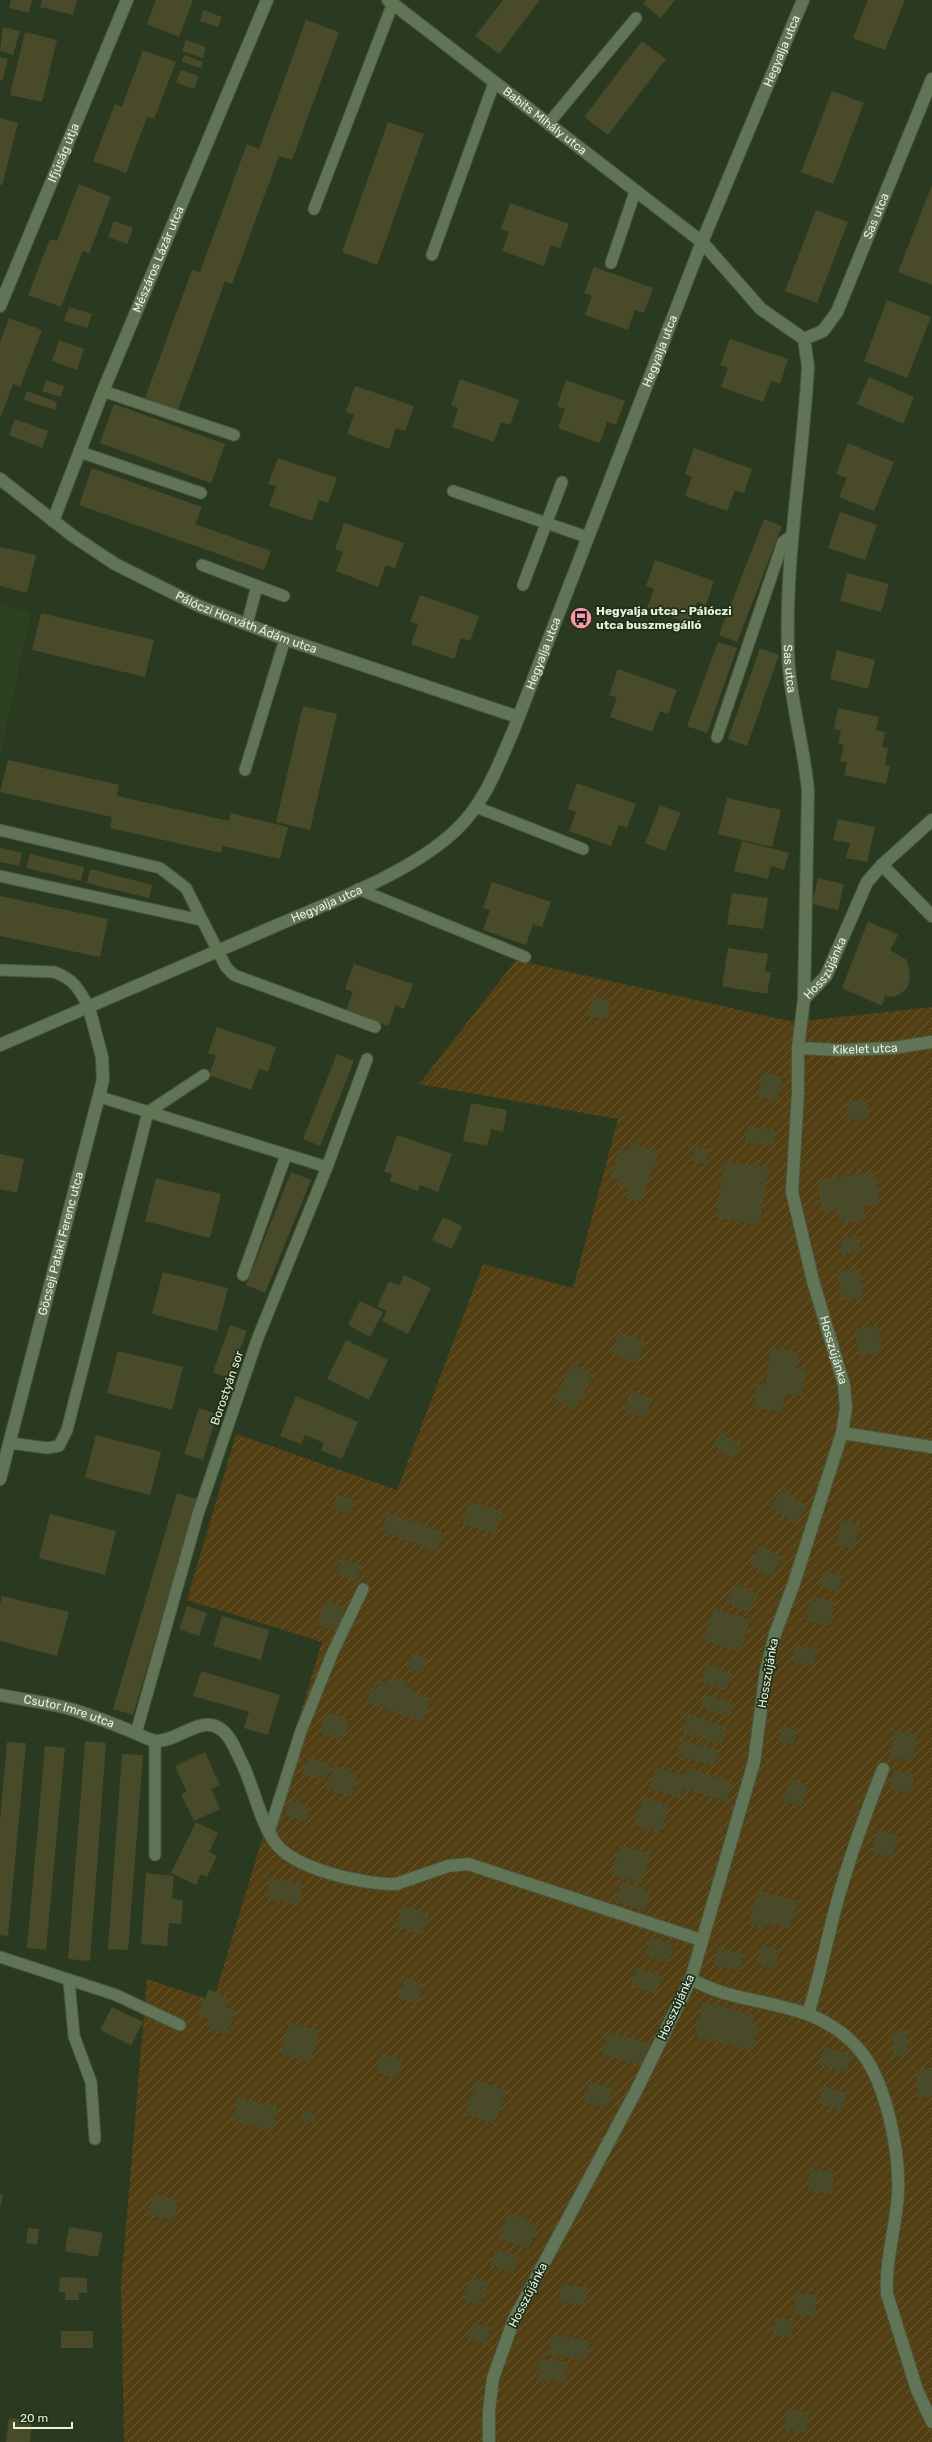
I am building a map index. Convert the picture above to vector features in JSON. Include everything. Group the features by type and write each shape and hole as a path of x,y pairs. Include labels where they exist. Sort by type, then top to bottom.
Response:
{"street":[{"name":"Ifjúság útja","path":"0,306 127,0"},
{"name":"Mészáros Lázár utca","path":"53,521 103,391 267,0"},
{"name":"Hegyalja utca","path":"0,1044 89,1008 358,889 430,850 454,831 476,807 494,776 518,717 702,242 803,0"},
{"name":"Babits Mihály utca","path":"391,2 702,242"},
{"name":"Sas utca","path":"804,998 808,791 805,759 791,687 788,650 792,535 808,374 804,339 823,331 837,312 932,79"},
{"path":"702,242 761,309 804,339"},
{"name":"Pálóczi Horváth Ádám utca","path":"0,479 53,521 115,564 150,583 199,606 285,639 518,717"},
{"name":"Hosszújánka","path":"489,2442 489,2411 493,2378 514,2319 636,2091 692,1979 701,1940 754,1762 766,1671 775,1634 794,1583 842,1433 846,1408 844,1385 813,1281 792,1192 798,1048 804,998 826,976 867,882 882,865 932,820"},
{"path":"882,865 932,916"},
{"name":"Göcseji Pataki Ferenc utca","path":"0,1479 100,1097 104,1070 89,1008"},
{"name":"Kikelet utca","path":"798,1048 840,1050 893,1048 932,1042"},
{"path":"842,1433 932,1447"},
{"name":"Csutor Imre utca","path":"0,1695 78,1711 155,1741"},
{"path":"155,1741 174,1737 196,1727 206,1725 220,1728 233,1744 245,1769 269,1832 280,1848 291,1857 309,1865 356,1880 396,1884 448,1866 468,1864 701,1940"},
{"path":"808,2014 820,1977 834,1916 870,1801 883,1769"},
{"path":"692,1979 710,1990 808,2014 841,2032 856,2046 866,2059 883,2096 895,2148 898,2178 896,2215 886,2278 887,2294 917,2390 932,2422"}],"lane":[{"path":"314,208 391,2"},
{"path":"548,124 636,18"},
{"path":"432,255 494,83"},
{"path":"611,263 636,192"},
{"path":"103,391 234,435"},
{"path":"80,452 201,493"},
{"path":"522,585 562,482"},
{"path":"453,491 587,537"},
{"path":"717,737 783,542 792,535"},
{"path":"202,566 284,596"},
{"path":"247,624 257,586"},
{"path":"245,770 285,639"},
{"path":"476,807 583,849"},
{"path":"0,830 160,868 186,888 217,951 226,967 234,975 375,1027"},
{"path":"0,876 201,920"},
{"path":"358,889 525,957"},
{"path":"0,970 54,972 61,974 75,983 89,1008"},
{"name":"Borostyán sor","path":"136,1734 203,1499 257,1340 327,1167 367,1059"},
{"path":"10,1443 47,1448 58,1446 67,1430 148,1112 204,1075"},
{"path":"100,1097 327,1167"},
{"path":"243,1274 286,1155"},
{"path":"269,1832 301,1731 332,1654 363,1589"},
{"path":"155,1741 155,1855"},
{"path":"0,1957 69,1981 116,1995 180,2025"},
{"path":"69,1981 74,2036 91,2082 94,2139"}],"shaded area":[{"path":"0,605 31,612 0,757"},
{"path":"516,960 794,1022 932,1007 932,2442 124,2442 121,2285 147,1979 213,2001 322,1642 187,1600 236,1434 397,1490 483,1264 573,1288 618,1119 419,1084"}],"building":[{"path":"11,0 32,0 29,13 9,8"},
{"path":"42,0 77,0 73,15 40,7"},
{"path":"156,0 193,0 179,37 147,24"},
{"path":"503,0 540,0 499,54 475,36"},
{"path":"646,0 675,0 661,18 643,4"},
{"path":"868,0 905,0 885,50 853,38"},
{"path":"203,10 222,17 218,27 200,21"},
{"path":"306,20 339,32 292,160 279,156 232,284 225,281 178,410 145,398 192,270 200,272 247,144 259,149"},
{"path":"3,27 20,31 13,55 0,51"},
{"path":"25,32 57,40 42,102 10,95"},
{"path":"186,40 206,47 203,58 182,51"},
{"path":"642,41 666,59 608,135 584,117"},
{"path":"143,50 176,62 154,119 147,117 126,173 93,161 115,104 122,107"},
{"path":"184,55 203,62 201,68 182,62"},
{"path":"0,57 8,59 2,81 0,80"},
{"path":"181,70 199,76 194,89 176,82"},
{"path":"832,91 864,103 833,184 801,172"},
{"path":"0,118 18,123 2,185 0,185"},
{"path":"388,122 424,134 377,265 342,252"},
{"path":"79,184 111,197 89,254 83,251 61,307 28,295 50,239 57,241"},
{"path":"932,185 932,285 898,272"},
{"path":"510,203 569,224 560,248 551,245 544,266 502,251 509,232 501,229"},
{"path":"816,210 848,222 817,303 785,291"},
{"path":"114,221 133,228 127,244 108,237"},
{"path":"594,267 653,288 644,313 635,310 628,330 585,315 592,296 584,293"},
{"path":"887,300 931,317 907,378 864,361"},
{"path":"69,307 92,314 87,328 64,321"},
{"path":"9,318 42,330 20,387 13,384 0,419 0,342"},
{"path":"730,339 788,359 780,384 771,381 763,402 721,387 728,368 720,365"},
{"path":"59,340 84,349 77,370 52,361"},
{"path":"869,377 914,397 903,424 857,404"},
{"path":"460,379 519,400 510,425 501,422 494,442 452,427 458,408 451,405"},
{"path":"46,380 64,386 61,397 42,391"},
{"path":"566,380 625,401 616,425 607,422 600,443 558,428 565,409 557,406"},
{"path":"355,386 414,406 405,431 396,428 389,449 347,434 354,415 346,412"},
{"path":"27,391 57,402 55,410 24,400"},
{"path":"114,404 225,444 211,483 100,443"},
{"path":"15,419 48,431 42,448 9,435"},
{"path":"848,443 894,462 874,511 839,497 847,478 836,474"},
{"path":"694,448 752,469 744,493 735,490 727,511 685,496 692,477 685,474"},
{"path":"278,458 337,478 328,503 319,500 312,521 269,506 276,486 268,484"},
{"path":"92,468 202,507 195,524 271,551 264,570 79,505"},
{"path":"840,512 877,525 865,560 828,548"},
{"path":"764,519 782,526 737,642 719,635"},
{"path":"344,523 404,543 395,568 386,565 378,587 336,571 343,552 335,549"},
{"path":"0,547 36,555 27,593 0,586"},
{"path":"655,560 714,581 706,605 697,602 689,623 647,608 654,589 646,586"},
{"path":"847,573 889,584 881,612 840,601"},
{"path":"420,595 479,616 470,641 461,638 454,659 411,644 418,624 410,622"},
{"path":"41,613 154,640 145,677 32,650"},
{"path":"718,642 737,648 707,733 687,726"},
{"path":"760,648 779,655 747,746 728,739"},
{"path":"837,650 875,660 868,689 830,679"},
{"path":"618,669 677,690 668,714 660,711 652,732 610,717 617,697 609,695"},
{"path":"303,706 337,714 310,830 276,822"},
{"path":"838,708 879,717 876,730 885,732 882,747 888,748 885,765 890,766 886,784 844,775 847,763 840,761 844,745 838,743 841,731 834,729"},
{"path":"8,760 119,785 117,796 229,821 227,831 231,813 288,827 280,859 223,846 221,853 110,828 112,817 0,792"},
{"path":"577,783 636,804 627,828 619,825 611,846 569,831 576,812 568,809"},
{"path":"727,798 781,810 772,847 718,834"},
{"path":"660,805 681,813 665,851 645,843"},
{"path":"838,819 875,827 867,862 846,858 850,843 833,840"},
{"path":"742,841 789,853 784,870 771,866 768,879 734,871"},
{"path":"0,848 22,853 19,866 0,862"},
{"path":"30,854 84,867 81,881 26,868"},
{"path":"90,869 152,885 149,898 87,883"},
{"path":"818,878 844,884 838,910 812,904"},
{"path":"492,882 551,902 542,927 533,924 526,945 483,930 490,910 483,908"},
{"path":"732,893 768,898 763,929 727,924"},
{"path":"0,896 108,919 100,957 0,936"},
{"path":"868,921 898,935 890,950 907,960 909,970 910,979 907,988 900,994 892,997 885,996 882,1006 842,988"},
{"path":"728,948 768,954 765,971 771,972 767,994 722,986"},
{"path":"354,964 413,984 404,1009 396,1005 388,1026 346,1011 353,992 345,989"},
{"path":"591,997 611,1000 607,1019 588,1016"},
{"path":"217,1027 276,1047 268,1072 259,1069 251,1090 209,1075 216,1056 208,1053"},
{"path":"337,1054 354,1061 320,1146 303,1139"},
{"path":"762,1073 783,1077 778,1101 758,1097"},
{"path":"868,1099 869,1118 847,1120 846,1101"},
{"path":"471,1103 507,1110 503,1132 491,1129 487,1146 463,1141"},
{"path":"748,1126 775,1131 773,1146 745,1141"},
{"path":"397,1135 452,1154 438,1192 420,1185 418,1191 390,1181 392,1174 384,1172"},
{"path":"631,1143 659,1152 640,1203 626,1198 629,1190 617,1186 619,1180 610,1177 620,1149 628,1151"},
{"path":"695,1147 708,1149 706,1164 692,1161"},
{"path":"0,1154 24,1159 17,1193 0,1189"},
{"path":"724,1161 768,1167 760,1224 716,1218"},
{"path":"291,1172 311,1180 265,1293 246,1285"},
{"path":"876,1172 880,1204 864,1206 866,1220 839,1223 838,1210 822,1212 818,1180"},
{"path":"156,1178 221,1194 210,1238 145,1221"},
{"path":"443,1217 462,1226 452,1249 432,1240"},
{"path":"858,1236 861,1252 842,1255 840,1239"},
{"path":"859,1269 864,1297 842,1300 837,1272"},
{"path":"163,1272 228,1288 217,1331 152,1314"},
{"path":"404,1275 431,1288 408,1334 382,1321 387,1311 377,1306 389,1281 399,1286"},
{"path":"360,1301 383,1312 370,1337 348,1325"},
{"path":"230,1325 247,1331 229,1378 213,1372"},
{"path":"877,1325 882,1352 859,1356 855,1329"},
{"path":"619,1332 645,1341 638,1363 612,1354"},
{"path":"346,1340 388,1360 369,1400 327,1379"},
{"path":"771,1348 798,1352 796,1367 806,1369 802,1396 785,1393 782,1412 753,1408 756,1384 766,1385"},
{"path":"118,1351 183,1367 172,1410 107,1393"},
{"path":"573,1363 594,1375 575,1410 554,1398"},
{"path":"631,1390 653,1399 644,1418 623,1409"},
{"path":"296,1396 358,1422 342,1459 321,1450 324,1443 305,1435 301,1444 280,1436"},
{"path":"199,1408 217,1414 203,1460 184,1454"},
{"path":"721,1432 741,1445 733,1458 713,1445"},
{"path":"96,1435 161,1452 150,1495 85,1478"},
{"path":"782,1490 807,1506 796,1524 771,1508"},
{"path":"177,1493 197,1499 133,1715 113,1709"},
{"path":"337,1495 355,1501 350,1515 332,1508"},
{"path":"470,1501 503,1512 495,1534 462,1523"},
{"path":"388,1512 443,1532 436,1551 381,1531"},
{"path":"50,1514 116,1531 105,1575 39,1558"},
{"path":"841,1520 860,1524 854,1549 836,1545"},
{"path":"761,1545 782,1557 771,1576 750,1564"},
{"path":"341,1558 362,1565 356,1581 336,1574"},
{"path":"824,1571 842,1575 838,1591 820,1586"},
{"path":"736,1583 758,1595 748,1613 726,1600"},
{"path":"2,1596 69,1612 57,1656 0,1641 0,1605"},
{"path":"811,1597 835,1601 830,1625 807,1620"},
{"path":"326,1600 345,1608 336,1632 316,1624"},
{"path":"187,1606 207,1613 199,1636 179,1629"},
{"path":"714,1608 750,1620 740,1652 704,1640"},
{"path":"222,1616 269,1630 261,1660 213,1646"},
{"path":"796,1644 817,1649 813,1666 792,1661"},
{"path":"412,1653 427,1658 422,1673 406,1668"},
{"path":"706,1664 732,1673 726,1690 700,1682"},
{"path":"201,1671 280,1695 268,1735 244,1728 249,1712 193,1696"},
{"path":"392,1676 408,1682 407,1688 431,1698 423,1722 366,1702 373,1686 377,1687 379,1681 389,1683"},
{"path":"705,1694 734,1703 730,1717 700,1707"},
{"path":"327,1712 350,1720 342,1740 320,1732"},
{"path":"688,1714 727,1727 721,1745 682,1732"},
{"path":"782,1726 797,1730 793,1745 778,1741"},
{"path":"895,1731 918,1735 912,1761 889,1756"},
{"path":"681,1740 718,1750 714,1766 676,1756"},
{"path":"85,1741 106,1743 90,1961 68,1959"},
{"path":"7,1742 26,1743 8,1936 0,1935 0,1821"},
{"path":"45,1746 65,1748 46,1950 27,1948"},
{"path":"205,1752 220,1785 211,1789 220,1809 194,1821 181,1794 187,1792 175,1766"},
{"path":"122,1754 143,1755 128,1950 108,1949"},
{"path":"308,1757 330,1765 324,1781 302,1774"},
{"path":"333,1765 358,1773 351,1797 326,1789"},
{"path":"656,1767 685,1776 688,1768 732,1782 726,1802 683,1788 680,1798 649,1788"},
{"path":"894,1770 915,1775 911,1793 889,1788"},
{"path":"790,1779 808,1785 801,1807 783,1801"},
{"path":"643,1797 669,1806 660,1833 634,1825"},
{"path":"290,1800 311,1808 305,1823 284,1815"},
{"path":"196,1822 218,1833 209,1852 217,1856 207,1877 201,1874 196,1885 171,1873"},
{"path":"878,1829 899,1836 892,1858 871,1851"},
{"path":"620,1845 650,1854 641,1883 611,1874"},
{"path":"146,1873 174,1876 172,1899 183,1900 181,1924 169,1923 167,1946 141,1944"},
{"path":"270,1877 303,1884 298,1905 266,1898"},
{"path":"622,1881 651,1892 644,1911 615,1900"},
{"path":"759,1890 798,1902 789,1929 766,1922 764,1929 748,1924"},
{"path":"403,1905 429,1915 422,1935 395,1926"},
{"path":"651,1937 674,1946 668,1963 645,1955"},
{"path":"761,1945 780,1951 774,1969 756,1963"},
{"path":"718,1948 744,1954 740,1971 714,1965"},
{"path":"637,1967 663,1977 656,1994 631,1985"},
{"path":"406,1977 424,1984 417,2004 398,1997"},
{"path":"209,1989 229,1998 225,2007 236,2012 226,2035 207,2027 210,2020 198,2015"},
{"path":"703,2002 754,2015 752,2023 759,2025 752,2051 694,2036"},
{"path":"112,2007 143,2022 131,2045 100,2030"},
{"path":"290,2022 320,2031 310,2062 280,2053"},
{"path":"907,2030 908,2055 893,2056 892,2031"},
{"path":"608,2032 651,2044 644,2066 602,2054"},
{"path":"824,2048 851,2055 847,2072 820,2065"},
{"path":"382,2054 402,2061 395,2079 376,2072"},
{"path":"932,2069 932,2097 918,2098 916,2070"},
{"path":"477,2080 507,2091 494,2124 465,2113"},
{"path":"590,2081 613,2089 607,2108 583,2100"},
{"path":"823,2086 847,2093 842,2111 818,2103"},
{"path":"238,2097 278,2107 272,2131 232,2121"},
{"path":"303,2110 316,2114 314,2124 300,2120"},
{"path":"811,2169 835,2172 832,2194 808,2191"},
{"path":"0,2194 3,2194 1,2206 0,2206"},
{"path":"153,2194 178,2200 174,2221 148,2214"},
{"path":"509,2213 538,2225 528,2249 499,2238"},
{"path":"69,2227 103,2233 98,2257 65,2251"},
{"path":"28,2228 39,2229 37,2245 26,2243"},
{"path":"496,2249 519,2257 513,2273 490,2265"},
{"path":"471,2276 489,2283 480,2305 462,2299"},
{"path":"60,2277 87,2278 87,2293 79,2293 79,2300 65,2300 65,2292 59,2292"},
{"path":"561,2284 587,2287 585,2305 559,2302"},
{"path":"796,2293 817,2295 815,2316 794,2314"},
{"path":"776,2317 794,2321 791,2338 773,2334"},
{"path":"473,2322 491,2327 486,2344 468,2338"},
{"path":"61,2331 93,2331 93,2348 61,2348"},
{"path":"551,2336 590,2340 587,2360 549,2355"},
{"path":"539,2359 567,2362 565,2382 538,2380"},
{"path":"787,2409 808,2413 805,2432 784,2429"},
{"path":"9,2418 32,2421 30,2442 6,2442"}],"place":[{"name":"Hegyalja utca - Pálóczi utca buszmegálló","path":"581,618"}]}
